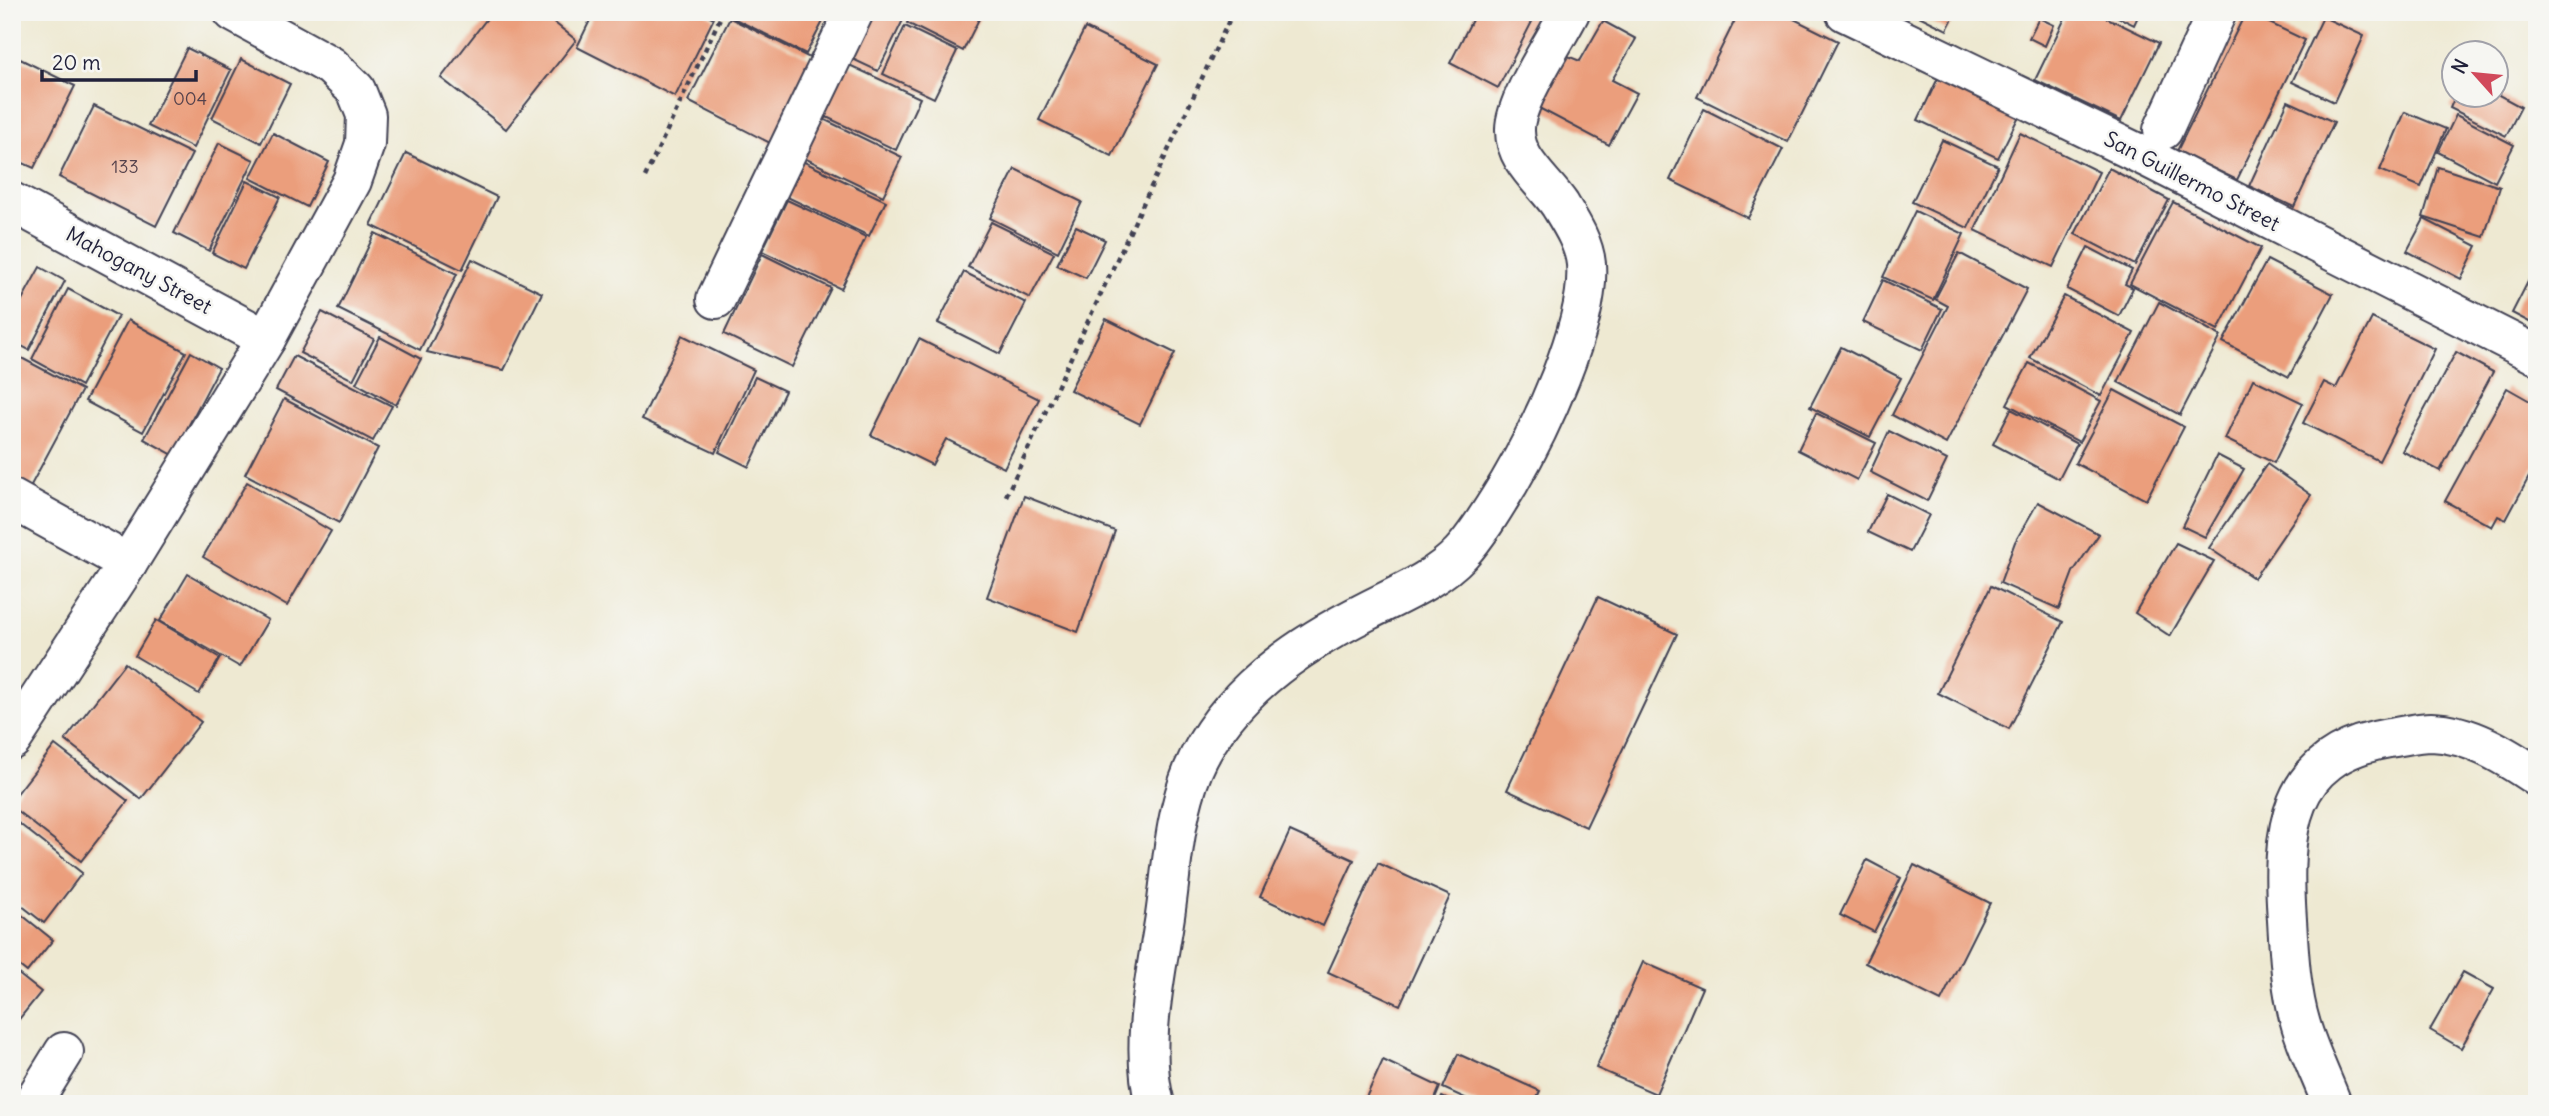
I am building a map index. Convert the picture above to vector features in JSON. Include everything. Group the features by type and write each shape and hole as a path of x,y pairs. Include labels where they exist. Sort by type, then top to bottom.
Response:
{"street":[{"path":"12,740 128,563 266,339 352,181 365,144 366,115 356,90 331,66 233,12"},
{"path":"716,299 854,12"},
{"path":"1155,1104 1150,1030 1180,809 1194,768 1218,726 1253,686 1315,637 1415,587 1460,554 1509,483 1555,391 1581,313 1586,264 1577,233 1554,196 1518,151 1514,128 1520,103 1570,12"},
{"name":"San Guillermo Street","path":"1845,12 2150,159 2537,355"},
{"path":"2163,130 2217,12"},
{"name":"Mahogany Street","path":"12,202 266,339"},
{"path":"12,499 128,563"},
{"path":"2332,1104 2300,1023 2283,867 2288,822 2309,777 2340,753 2380,740 2432,732 2485,744 2537,777"},
{"path":"32,1104 64,1052"}],"path":[{"path":"645,177 723,12"},
{"path":"1006,496 1233,12"}],"building":[{"path":"492,12 541,12 576,40 506,129 441,78"},
{"path":"594,12 702,12 714,18 675,97 577,47"},
{"path":"733,12 828,12 806,54 731,17"},
{"path":"864,12 907,12 878,71 844,55"},
{"path":"912,12 975,12 981,15 963,51 907,23"},
{"path":"1476,12 1537,12 1498,88 1450,63"},
{"path":"1739,12 1780,12 1838,41 1788,142 1697,97"},
{"path":"1911,12 1956,12 1947,30"},
{"path":"2068,12 2095,12 2159,43 2121,121 2035,80"},
{"path":"2108,12 2140,12 2134,25"},
{"path":"2246,12 2305,40 2237,180 2177,151"},
{"path":"2323,17 2364,36 2334,102 2292,82"},
{"path":"730,18 814,60 772,144 688,101"},
{"path":"2039,18 2054,25 2045,46 2029,38"},
{"path":"1603,21 1636,39 1612,80 1637,93 1609,145 1537,107 1565,55 1580,61"},
{"path":"905,26 957,51 934,98 883,74"},
{"path":"1085,28 1158,64 1112,156 1039,120"},
{"path":"187,48 231,70 193,148 148,126"},
{"path":"12,55 75,86 34,168 12,158"},
{"path":"241,59 290,84 261,143 212,118"},
{"path":"845,63 920,98 896,150 820,114"},
{"path":"1938,78 2019,116 1998,158 1918,120"},
{"path":"2288,101 2334,122 2294,207 2249,186"},
{"path":"2510,101 2521,107 2506,136 2450,108 2510,108"},
{"path":"94,106 192,154 156,226 59,177"},
{"path":"1704,109 1783,149 1748,218 1670,180"},
{"path":"2405,112 2446,129 2421,187 2380,170"},
{"path":"2456,115 2514,145 2495,182 2438,152"},
{"path":"817,116 902,157 883,196 798,155"},
{"path":"273,133 329,162 307,207 250,178"},
{"path":"2020,133 2099,172 2053,267 1975,230"},
{"path":"1942,140 1998,166 1968,228 1912,202"},
{"path":"219,143 254,160 209,251 174,233"},
{"path":"406,153 497,197 462,270 371,225"},
{"path":"798,159 886,201 869,236 781,194"},
{"path":"2438,167 2500,187 2484,237 2423,217"},
{"path":"2109,168 2169,200 2135,265 2075,234"},
{"path":"1015,169 1082,202 1058,252 990,218"},
{"path":"247,181 280,197 244,269 212,253"},
{"path":"787,200 866,237 841,289 762,251"},
{"path":"2173,202 2261,248 2218,330 2130,284"},
{"path":"1915,211 1964,234 1933,300 1883,277"},
{"path":"2424,219 2477,246 2461,279 2407,251"},
{"path":"991,222 1054,253 1030,298 968,267"},
{"path":"1076,226 1105,240 1086,278 1057,265"},
{"path":"375,233 457,274 420,350 338,309"},
{"path":"2088,247 2132,270 2125,284 2133,288 2119,316 2067,289"},
{"path":"1959,253 2027,289 1946,444 1892,415 1948,306 1935,299"},
{"path":"762,254 831,288 792,367 724,334"},
{"path":"472,259 542,293 504,370 427,352"},
{"path":"2267,260 2333,294 2289,377 2223,342"},
{"path":"2537,264 2537,326 2512,313"},
{"path":"40,267 65,281 29,350 12,341 12,318"},
{"path":"964,272 1026,303 1000,354 938,323"},
{"path":"1883,280 1942,309 1922,350 1863,322"},
{"path":"68,289 118,316 81,386 32,359"},
{"path":"2064,296 2134,333 2101,396 2030,358"},
{"path":"2159,302 2221,336 2180,415 2118,382"},
{"path":"322,312 374,339 353,380 300,353"},
{"path":"2372,318 2435,349 2379,461 2303,423 2324,382 2336,388"},
{"path":"1106,319 1175,353 1140,424 1070,390"},
{"path":"128,320 186,352 143,432 85,401"},
{"path":"682,335 754,370 715,453 642,419"},
{"path":"380,337 421,359 396,405 356,383"},
{"path":"919,339 1039,399 1004,468 946,439 932,465 871,435"},
{"path":"1841,347 1901,378 1870,437 1810,407"},
{"path":"191,352 219,368 173,455 144,439"},
{"path":"2456,352 2493,372 2440,471 2402,451"},
{"path":"12,353 82,390 29,489 12,480"},
{"path":"294,356 392,406 373,441 276,390"},
{"path":"2029,363 2101,401 2079,442 2007,404"},
{"path":"755,377 785,391 749,467 719,452"},
{"path":"2253,379 2303,403 2274,463 2225,439"},
{"path":"2507,388 2537,405 2537,462 2506,520 2498,516 2492,527 2445,501"},
{"path":"2114,390 2184,427 2146,500 2075,463"},
{"path":"284,399 378,448 339,523 245,474"},
{"path":"2011,409 2077,444 2059,479 1993,444"},
{"path":"1816,413 1876,443 1857,480 1798,450"},
{"path":"1889,431 1947,460 1927,501 1870,472"},
{"path":"2217,455 2244,469 2205,537 2182,526"},
{"path":"2267,464 2311,495 2254,578 2209,548"},
{"path":"247,482 331,531 287,606 203,557"},
{"path":"1887,494 1929,515 1910,552 1868,532"},
{"path":"1024,496 1115,531 1078,632 987,597"},
{"path":"2038,502 2099,534 2073,572 2059,609 2000,583 2015,542"},
{"path":"2176,543 2214,561 2170,636 2135,613"},
{"path":"188,574 268,620 240,667 160,621"},
{"path":"1991,586 2063,622 2009,729 1938,693"},
{"path":"1598,597 1677,634 1586,827 1507,790"},
{"path":"156,620 220,658 199,694 135,656"},
{"path":"125,663 201,722 141,799 65,740"},
{"path":"55,745 128,801 81,861 12,807 12,800"},
{"path":"12,818 82,873 44,923 12,898"},
{"path":"1290,831 1354,860 1323,926 1260,897"},
{"path":"1867,860 1901,878 1874,932 1840,915"},
{"path":"1378,863 1450,896 1400,1005 1328,972"},
{"path":"1914,865 1990,903 1941,1001 1865,963"},
{"path":"12,907 53,940 27,972 12,960"},
{"path":"1643,962 1702,988 1656,1094 1596,1068"},
{"path":"12,969 41,992 12,1028"},
{"path":"2463,972 2494,989 2461,1048 2430,1030"},
{"path":"1458,1054 1540,1091 1534,1104 1478,1104 1443,1088"},
{"path":"1383,1060 1440,1087 1433,1104 1363,1104"},
{"path":"1442,1097 1457,1104 1439,1104"}]}
